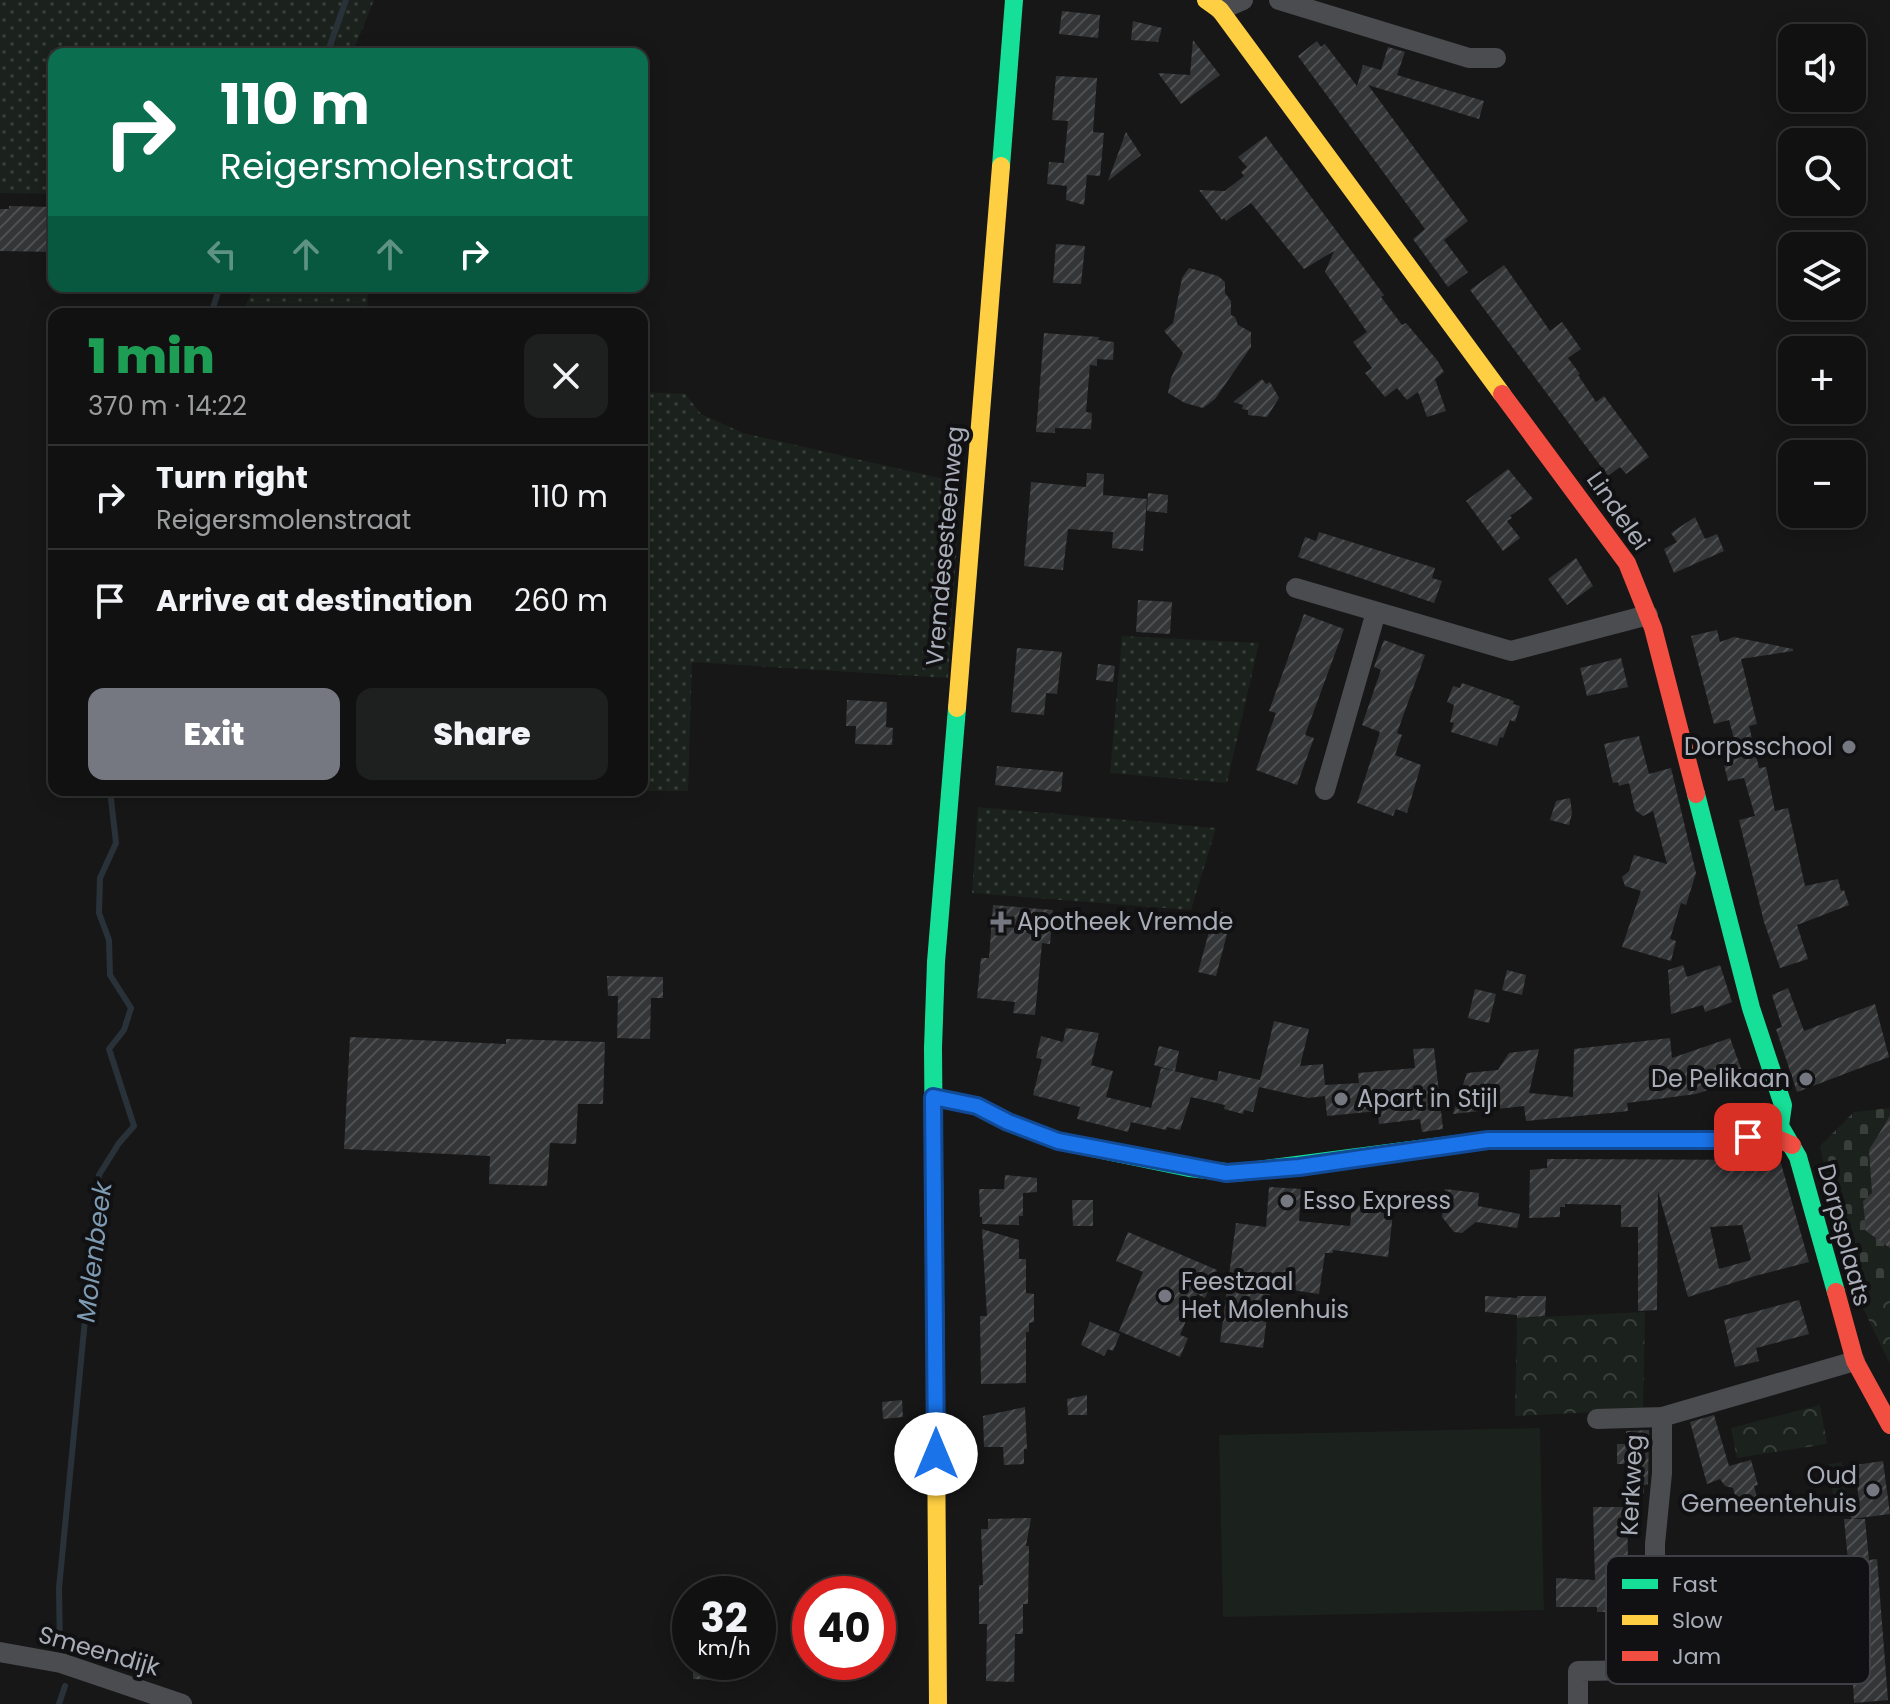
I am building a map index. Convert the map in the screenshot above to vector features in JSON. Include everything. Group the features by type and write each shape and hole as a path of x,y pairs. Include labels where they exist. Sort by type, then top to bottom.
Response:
{"street":[{"name":"Vremdesesteenweg","path":"938,1704 933,1097 936,962 1014,0"},
{"path":"1213,5 1243,0"},
{"path":"1279,0 1469,58 1496,58"},
{"name":"Lindelei","path":"1213,5 1627,563 1648,615 1751,1008 1783,1105 1780,1126 1792,1145"},
{"path":"1296,588 1511,651 1648,615"},
{"path":"1325,790 1376,612"},
{"path":"933,1097 977,1106 1058,1141 1226,1173 1299,1167 1488,1140 1731,1140 1765,1134 1792,1145"},
{"name":"Dorpsplaats","path":"1792,1145 1855,1361 1890,1425"},
{"name":"Kerkweg","path":"1597,1419 1662,1417 1855,1361"},
{"name":"Kerkweg","path":"1655,1556 1662,1473 1662,1417"},
{"name":"Smeendijk","path":"0,1652 61,1663 182,1704"},
{"name":"Kerkweg","path":"1578,1704 1578,1671 1606,1671"}],"green space":[{"path":"0,0 374,0 354,48 48,48 48,194 0,193"},
{"path":"252,292 368,292 367,308 244,308"},
{"path":"648,392 685,394 701,414 743,433 961,483 948,678 692,662 688,791 648,791"},
{"path":"1122,636 1259,643 1227,783 1110,773"},
{"path":"978,807 1216,828 1191,910 972,893"},
{"path":"1890,1108 1890,1291 1877,1291 1844,1259 1820,1146 1854,1112"},
{"path":"1844,1260 1877,1291 1890,1291 1890,1364 1848,1277"},
{"path":"1645,1312 1643,1410 1515,1416 1517,1318"},
{"path":"1820,1405 1827,1444 1737,1458 1731,1428"},
{"path":"1540,1428 1544,1610 1223,1617 1219,1435"},
{"path":"1842,1462 1848,1512 1835,1513 1829,1464"}],"building":[{"path":"1062,11 1100,15 1098,38 1059,34"},
{"path":"1133,21 1162,28 1158,42 1131,40"},
{"path":"1193,40 1220,75 1181,104 1158,73 1190,75"},
{"path":"1317,41 1321,47 1325,44 1357,86 1363,65 1381,70 1388,47 1405,52 1397,75 1484,101 1479,119 1368,85 1468,221 1444,240 1468,272 1448,287 1413,239 1425,229 1298,56"},
{"path":"1056,76 1097,78 1093,132 1104,133 1100,176 1087,175 1084,205 1066,200 1067,186 1047,184 1049,162 1064,163 1068,121 1052,120"},
{"path":"1126,132 1141,155 1108,181"},
{"path":"1266,136 1384,295 1381,297 1402,325 1406,323 1437,360 1444,372 1435,379 1446,411 1427,417 1418,392 1407,400 1397,388 1385,397 1365,373 1372,368 1353,342 1367,332 1325,272 1334,251 1304,269 1251,203 1226,221 1224,218 1222,220 1199,190 1225,191 1244,176 1241,172 1247,167 1238,157"},
{"path":"9,206 48,207 48,252 0,251 0,209 9,209"},
{"path":"1056,244 1085,246 1081,284 1053,283"},
{"path":"1504,265 1550,331 1562,322 1581,349 1568,358 1578,375 1596,402 1604,396 1649,457 1626,474 1620,467 1608,476 1470,290"},
{"path":"1189,268 1218,276 1225,282 1225,293 1231,301 1231,315 1238,325 1251,332 1251,347 1215,399 1203,408 1185,403 1168,393 1171,378 1183,353 1164,331 1173,323 1182,278"},
{"path":"1044,333 1099,337 1098,340 1114,342 1113,360 1097,359 1097,366 1090,365 1086,412 1092,413 1091,429 1055,428 1055,433 1036,432"},
{"path":"1262,379 1266,384 1270,382 1279,398 1267,417 1248,415 1248,410 1242,409 1243,405 1233,402"},
{"path":"1508,469 1533,499 1507,521 1520,538 1503,551 1466,501"},
{"path":"1087,473 1104,474 1103,495 1147,499 1143,551 1112,548 1113,532 1068,529 1063,570 1024,566 1031,482 1086,487"},
{"path":"1148,493 1168,495 1167,513 1147,511"},
{"path":"1695,517 1705,539 1717,534 1724,551 1674,573 1664,549 1677,542 1671,533"},
{"path":"1319,532 1435,568 1432,578 1442,581 1434,603 1298,557 1305,537 1316,541"},
{"path":"1576,558 1593,586 1567,605 1548,579"},
{"path":"1138,600 1172,602 1170,634 1136,632"},
{"path":"1304,614 1344,629 1305,735 1314,738 1297,785 1256,770 1276,713 1269,711"},
{"path":"1717,630 1720,642 1734,637 1793,649 1741,659 1757,724 1749,726 1759,768 1766,767 1775,811 1788,808 1805,886 1838,879 1849,905 1797,925 1808,959 1780,968 1764,922 1739,820 1755,816 1744,778 1728,781 1723,761 1739,757 1729,720 1714,724 1691,636"},
{"path":"1384,640 1425,655 1397,733 1402,735 1395,755 1421,765 1407,813 1396,809 1393,816 1357,803 1380,732 1362,725 1381,670 1374,667"},
{"path":"1017,648 1062,652 1057,694 1046,693 1044,715 1011,712"},
{"path":"1621,658 1628,687 1587,696 1580,668"},
{"path":"1098,664 1115,666 1113,682 1096,680"},
{"path":"1462,683 1514,701 1513,704 1520,706 1515,722 1510,720 1497,746 1451,732 1454,705 1447,702 1453,686 1460,688"},
{"path":"847,700 887,702 886,727 893,728 892,745 855,744 856,726 846,726"},
{"path":"1639,736 1649,774 1671,768 1696,873 1686,905 1681,903 1670,939 1676,941 1671,961 1622,947 1641,891 1625,886 1622,877 1629,871 1634,855 1667,864 1653,811 1643,816 1635,810 1629,783 1619,786 1618,782 1613,783 1604,744"},
{"path":"997,766 1063,772 1061,792 995,785"},
{"path":"1570,798 1572,813 1569,825 1550,820 1556,801"},
{"path":"993,905 1053,910 1050,944 1042,943 1035,1015 1013,1013 1015,1002 977,998 981,958 989,958"},
{"path":"1215,910 1232,915 1216,976 1198,972"},
{"path":"1683,965 1687,977 1720,965 1732,1002 1705,1012 1703,1005 1671,1014 1668,970"},
{"path":"1507,970 1526,975 1522,995 1502,990"},
{"path":"607,976 663,977 663,998 651,998 650,1039 617,1038 618,996 608,996"},
{"path":"1788,988 1804,1031 1875,1004 1889,1057 1797,1092 1776,1029 1782,1027 1772,995"},
{"path":"1475,989 1496,994 1489,1023 1468,1018"},
{"path":"1274,1021 1309,1029 1300,1066 1323,1064 1325,1085 1359,1083 1358,1073 1415,1068 1413,1049 1434,1048 1443,1129 1422,1132 1420,1119 1379,1124 1378,1111 1327,1116 1325,1096 1308,1098 1259,1087 1253,1112 1244,1110 1243,1114 1224,1109 1225,1105 1191,1097 1180,1130 1131,1122 1128,1132 1077,1119 1080,1107 1033,1095 1042,1059 1036,1058 1041,1036 1063,1042 1066,1028 1099,1033 1091,1065 1113,1071 1106,1097 1151,1108 1161,1068 1217,1081 1219,1071 1260,1080"},
{"path":"350,1037 506,1044 506,1039 605,1042 603,1104 578,1104 576,1144 550,1143 547,1186 489,1184 490,1156 344,1149"},
{"path":"1670,1038 1672,1058 1730,1038 1744,1077 1696,1094 1627,1103 1628,1111 1526,1121 1524,1106 1453,1114 1467,1073 1498,1070 1509,1053 1539,1049 1529,1093 1573,1097 1574,1049"},
{"path":"1159,1046 1179,1051 1175,1071 1154,1065"},
{"path":"1890,1116 1890,1248 1866,1231 1863,1201 1872,1193 1869,1150"},
{"path":"1547,1159 1780,1160 1809,1262 1688,1297 1658,1191 1657,1310 1638,1311 1638,1227 1621,1227 1621,1205 1565,1204 1565,1207 1560,1207 1560,1217 1529,1218 1530,1170 1547,1168","holes":["1742,1225 1751,1260 1719,1269 1710,1227"]},
{"path":"1005,1175 1037,1178 1037,1192 1023,1193 1023,1216 1019,1216 1019,1225 982,1224 979,1189 1004,1189"},
{"path":"1269,1187 1301,1189 1299,1221 1350,1226 1352,1205 1375,1207 1375,1211 1393,1213 1388,1257 1333,1250 1333,1253 1325,1253 1319,1294 1271,1287 1263,1348 1220,1342 1236,1223 1266,1227"},
{"path":"1445,1189 1479,1193 1478,1206 1520,1214 1517,1228 1476,1222 1462,1233 1454,1232 1442,1217"},
{"path":"1072,1200 1093,1200 1093,1226 1073,1226"},
{"path":"982,1229 1019,1240 1019,1259 1026,1259 1026,1293 1034,1294 1034,1322 1029,1323 1029,1332 1026,1332 1026,1383 981,1384 980,1316 987,1316"},
{"name":"Feestzaal Het Molenhuis","path":"1128,1232 1217,1270 1205,1298 1197,1294 1180,1335 1188,1338 1180,1357 1119,1331 1143,1272 1116,1261"},
{"path":"1485,1296 1546,1296 1545,1316 1517,1318 1517,1315 1485,1312"},
{"path":"1799,1300 1809,1334 1756,1348 1759,1361 1735,1367 1724,1320"},
{"path":"1090,1322 1120,1334 1113,1351 1108,1349 1104,1356 1081,1345"},
{"path":"1087,1395 1087,1415 1068,1415 1067,1399"},
{"path":"902,1400 903,1417 883,1419 882,1402"},
{"path":"1025,1407 1027,1449 1024,1449 1024,1464 1004,1465 1003,1447 984,1447 983,1416"},
{"path":"1714,1415 1729,1466 1751,1460 1760,1509 1741,1515 1733,1488 1725,1486 1720,1479 1707,1484 1690,1422"},
{"path":"1649,1430 1648,1484 1644,1485 1644,1494 1627,1494 1626,1464 1617,1464 1617,1444 1626,1444 1626,1431"},
{"name":"Oud Gemeentehuis","path":"1883,1461 1890,1514 1851,1519 1849,1502 1859,1501 1855,1465"},
{"path":"1593,1507 1627,1507 1628,1556 1606,1556 1606,1612 1597,1612 1597,1607 1556,1607 1556,1578 1595,1580"},
{"path":"1031,1518 1026,1546 1029,1546 1028,1604 1023,1604 1023,1634 1015,1634 1014,1682 986,1681 987,1624 979,1624 979,1585 983,1585 981,1529 988,1529 988,1519"},
{"path":"1844,1519 1865,1519 1869,1556 1848,1556"},
{"path":"1877,1559 1888,1700 1854,1703 1853,1684 1870,1684 1870,1560"}],"waterway":[{"name":"Molenbeek","path":"329,48 346,0"},
{"name":"Molenbeek","path":"213,308 218,292"},
{"name":"Molenbeek","path":"60,1648 59,1588 99,1175 134,1126 109,1049 124,1030 131,1008 110,975 109,940 99,913 100,878 116,843 111,796"},
{"name":"Molenbeek","path":"59,1704 65,1686"}],"traffic: fast":[{"path":"1001,166 1014,0"},
{"path":"935,1292 933,1048 936,962 957,708"},
{"path":"1696,794 1751,1008 1783,1105 1780,1126 1798,1157 1836,1292"},
{"path":"933,1097 977,1106 1058,1141 1189,1168 1235,1173 1465,1143"}],"traffic: slow":[{"path":"1206,0 1220,10 1502,394"},
{"path":"957,708 1001,166"},
{"path":"935,1292 938,1704"}],"traffic: jam":[{"path":"1502,394 1627,563 1653,628 1696,794"},
{"path":"1465,1143 1488,1140 1731,1140 1765,1134 1792,1145"},
{"path":"1836,1292 1855,1361 1890,1425"}],"place":[{"name":"Dorpsschool","path":"1849,747"},
{"name":"Apotheek Vremde","path":"1001,922"},
{"name":"De Pelikaan","path":"1806,1079"},
{"name":"Apart in Stijl","path":"1341,1099"},
{"name":"Esso Express","path":"1287,1201"},
{"name":"Feestzaal Het Molenhuis","path":"1165,1296"},
{"name":"Oud Gemeentehuis","path":"1873,1490"}],"route":[{"path":"936,1454 933,1097 977,1106 1008,1122 1077,1146 1226,1173 1299,1167 1488,1140 1731,1140 1748,1137"}]}
